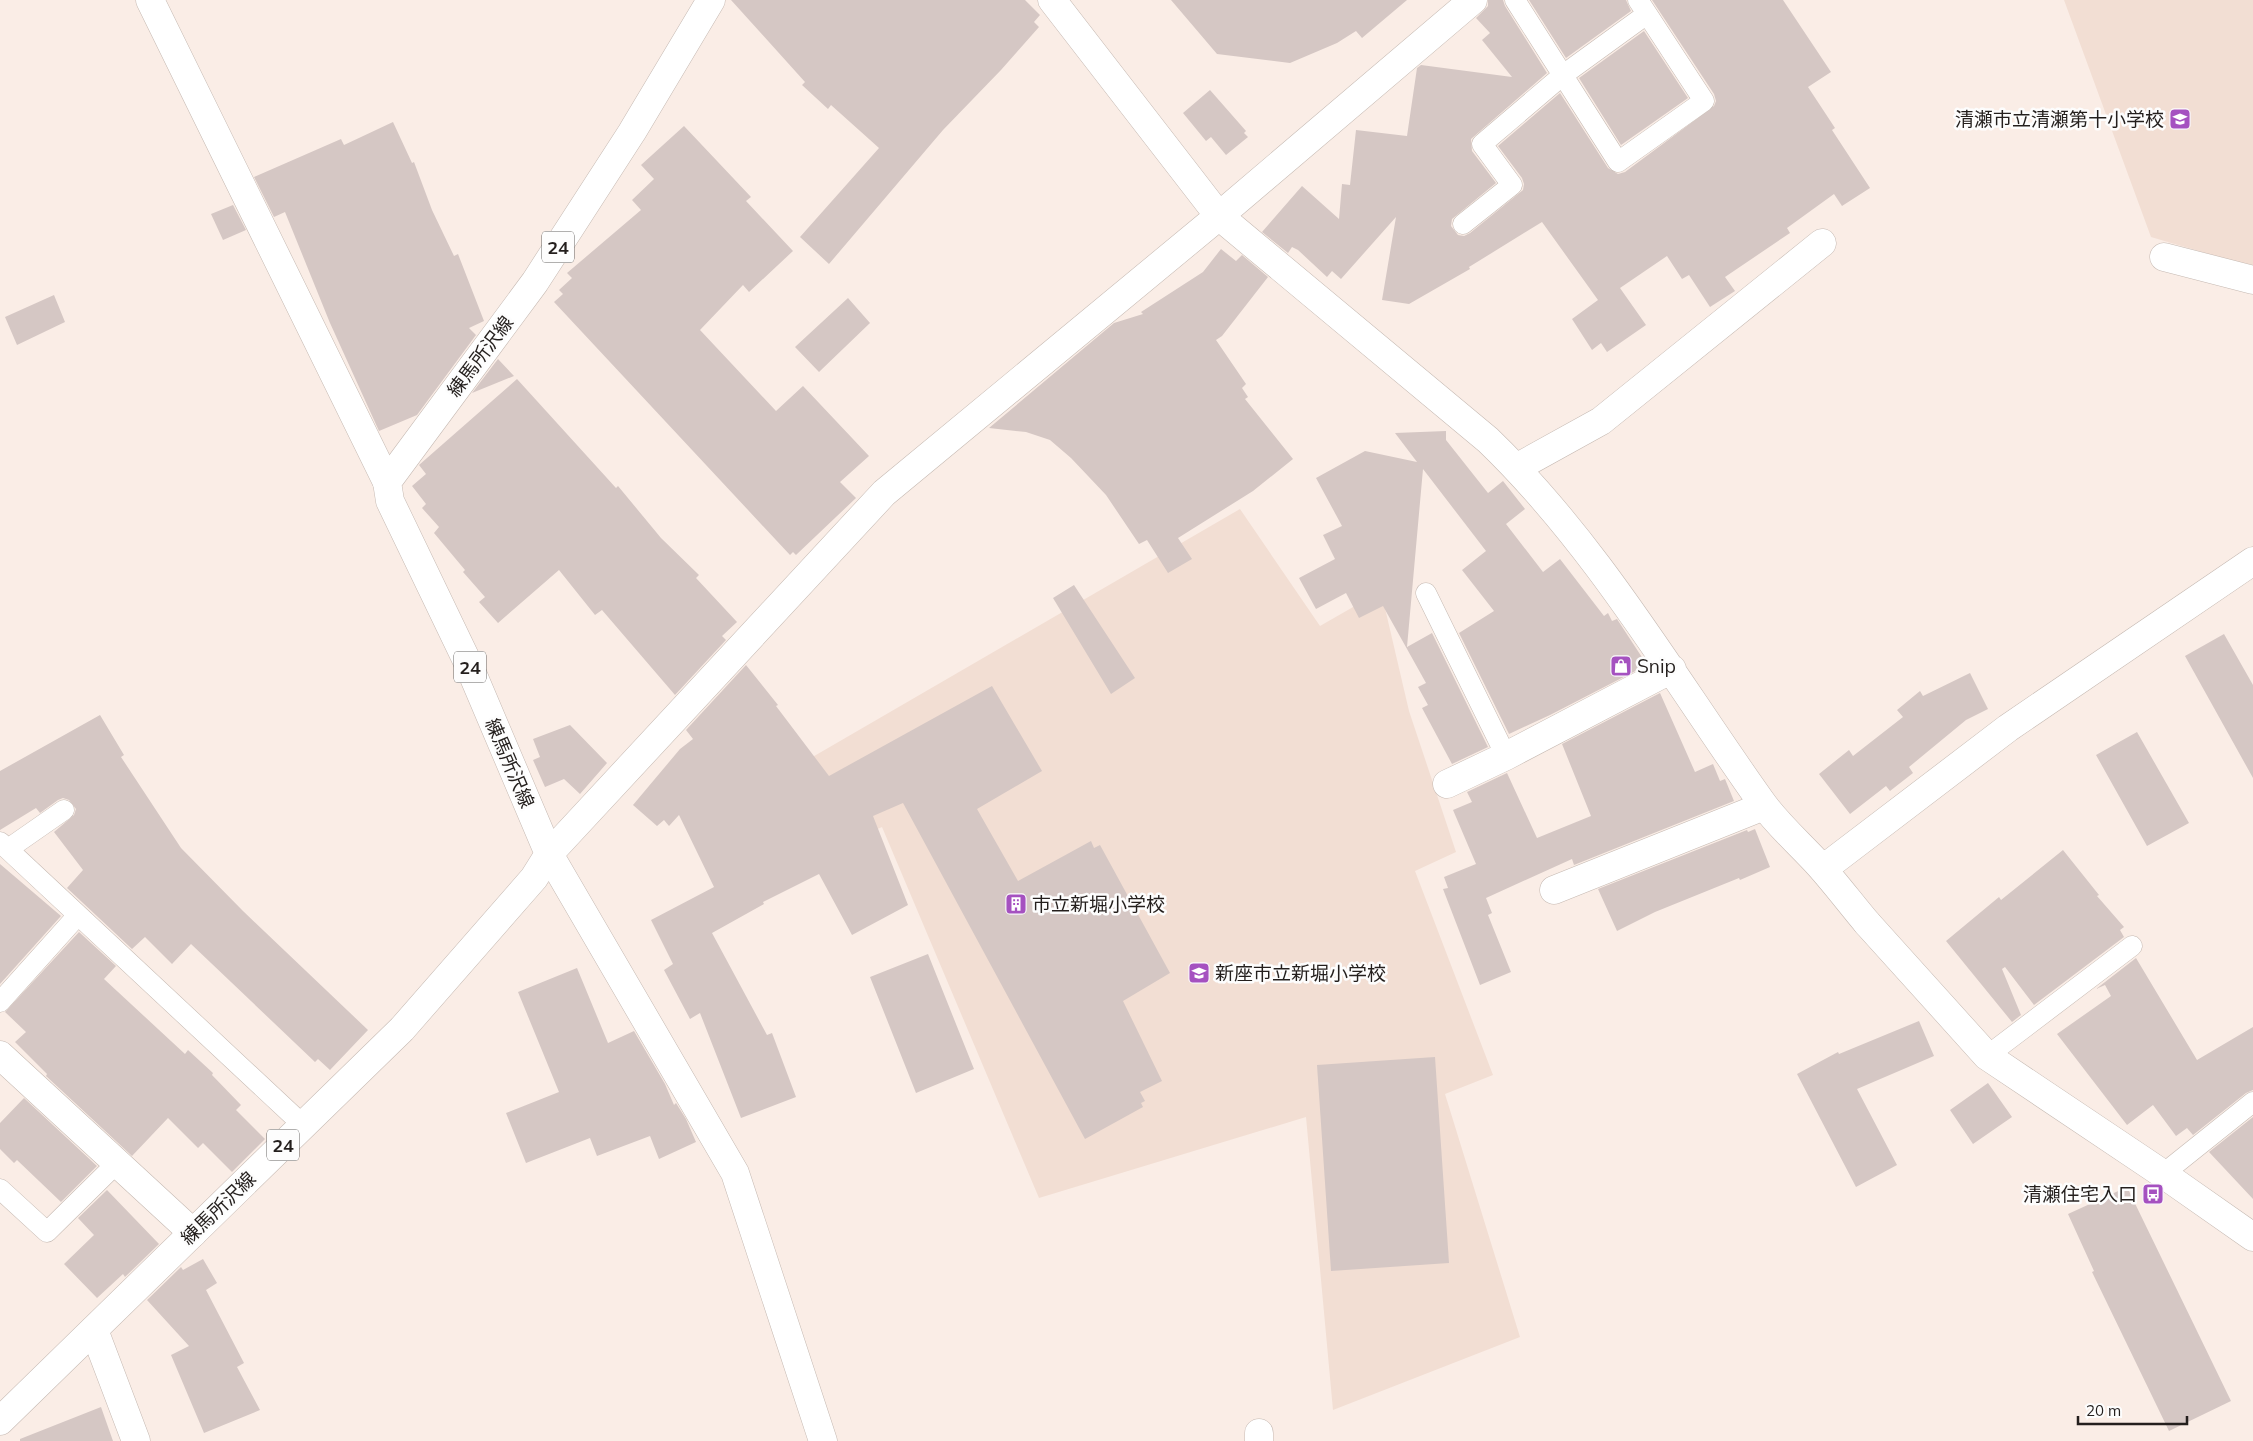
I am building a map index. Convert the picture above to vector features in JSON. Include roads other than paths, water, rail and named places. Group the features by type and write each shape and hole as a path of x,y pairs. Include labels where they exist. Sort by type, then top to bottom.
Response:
{"street":[{"path":"150,0 387,482"},
{"name":"練馬所沢線","path":"0,1421 402,1030 534,878 549,854 467,661 390,501 387,482 535,282 632,132 710,0"},
{"path":"1052,0 1219,216 1488,440 1516,468 1564,525 1672,669 1764,806 1823,869 1867,924 1987,1056 2164,1174 2253,1238"},
{"path":"823,1441 735,1174 549,854 884,493 1219,216 1473,0"},
{"path":"1516,468 1601,421 1822,243"},
{"path":"2164,256 2253,280"},
{"path":"1823,869 2008,728 2253,561"},
{"path":"1447,784 1506,756 1672,669"},
{"path":"1554,890 1764,806"},
{"path":"0,1055 193,1232"},
{"path":"94,1330 136,1441"}],"lane":[{"path":"1463,224 1512,185 1482,144 1563,75 1642,7 1704,101 1618,162 1563,75 1515,0"},
{"path":"1426,593 1506,756"},
{"path":"64,810 4,846 303,1125"},
{"path":"0,1002 78,915"},
{"path":"1987,1056 2132,946"},
{"path":"2164,1174 2253,1102"},
{"path":"0,1189 47,1232 117,1163"}],"place":[{"name":"清瀬市立清瀬第十小学校","path":"2180,119"},
{"name":"Snip","path":"1621,666"},
{"name":"市立新堀小学校","path":"1016,904"},
{"name":"新座市立新堀小学校","path":"1199,973"},
{"name":"清瀬住宅入口","path":"2153,1194"}]}
